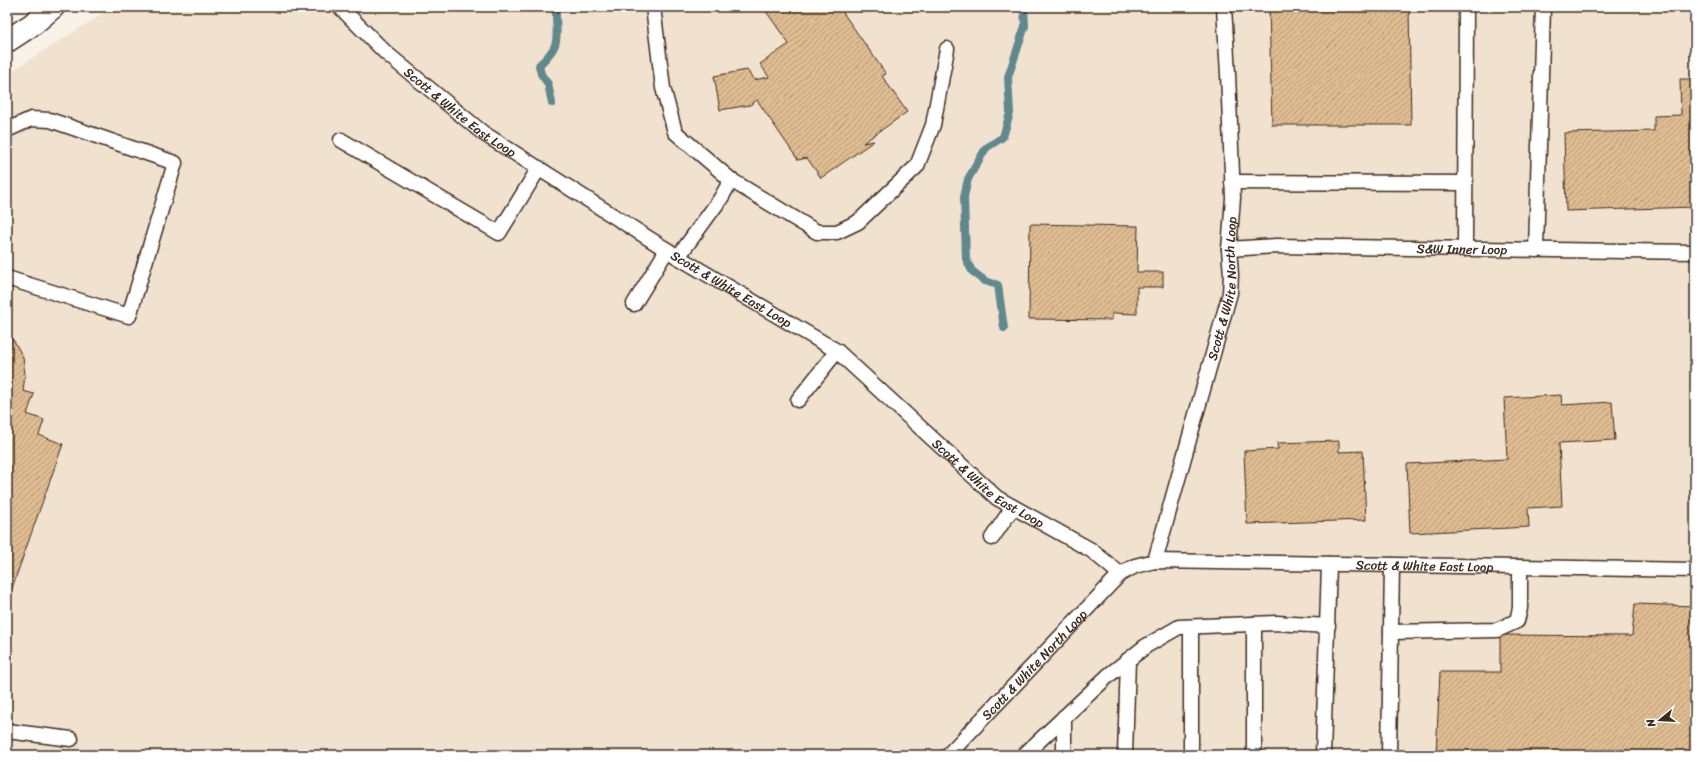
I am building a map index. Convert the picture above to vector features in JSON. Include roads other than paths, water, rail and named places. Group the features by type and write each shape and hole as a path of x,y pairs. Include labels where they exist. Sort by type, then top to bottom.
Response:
{"street":[{"path":"7,41 33,24 53,7"}],"lane":[{"name":"Scott & White East Loop","path":"340,7 386,53 477,128 673,253 837,351 997,498 1091,550 1120,574 1135,566 1155,561 1695,570"},
{"path":"653,7 663,88 675,132 731,180 817,232 837,232 858,222 917,166 933,125 947,49"},
{"name":"Scott & White North Loop","path":"1155,561 1230,293 1231,275 1229,249 1232,182 1224,7"},
{"path":"1465,249 1464,183 1466,7"},
{"path":"1536,250 1543,7"},
{"path":"7,130 31,119 50,120 175,163 129,316 7,278"},
{"path":"341,140 499,233 539,168"},
{"path":"634,304 673,253 721,198 731,180"},
{"path":"1232,182 1464,183"},
{"name":"S&W Inner Loop","path":"1229,249 1276,246 1695,252"},
{"path":"798,400 837,351"},
{"path":"992,538 1013,506"},
{"path":"1323,755 1329,564"},
{"path":"1389,755 1392,565"},
{"path":"1391,632 1497,630 1517,621 1520,608 1520,567"},
{"name":"Scott & White North Loop","path":"948,755 1120,574"},
{"path":"1024,755 1109,675 1146,646 1179,627 1276,623 1328,626"},
{"path":"1254,624 1254,755"},
{"path":"1191,627 1191,755"},
{"path":"1125,755 1128,660"},
{"path":"1064,717 1064,755"},
{"path":"7,731 71,739"}],"waterway":[{"path":"552,103 548,84 541,74 539,65 552,51 555,45 557,32 556,7"},
{"path":"1004,328 998,285 985,281 972,271 966,259 964,197 968,179 986,148 1003,137 1010,113 1008,77 1025,26 1024,7"}]}
